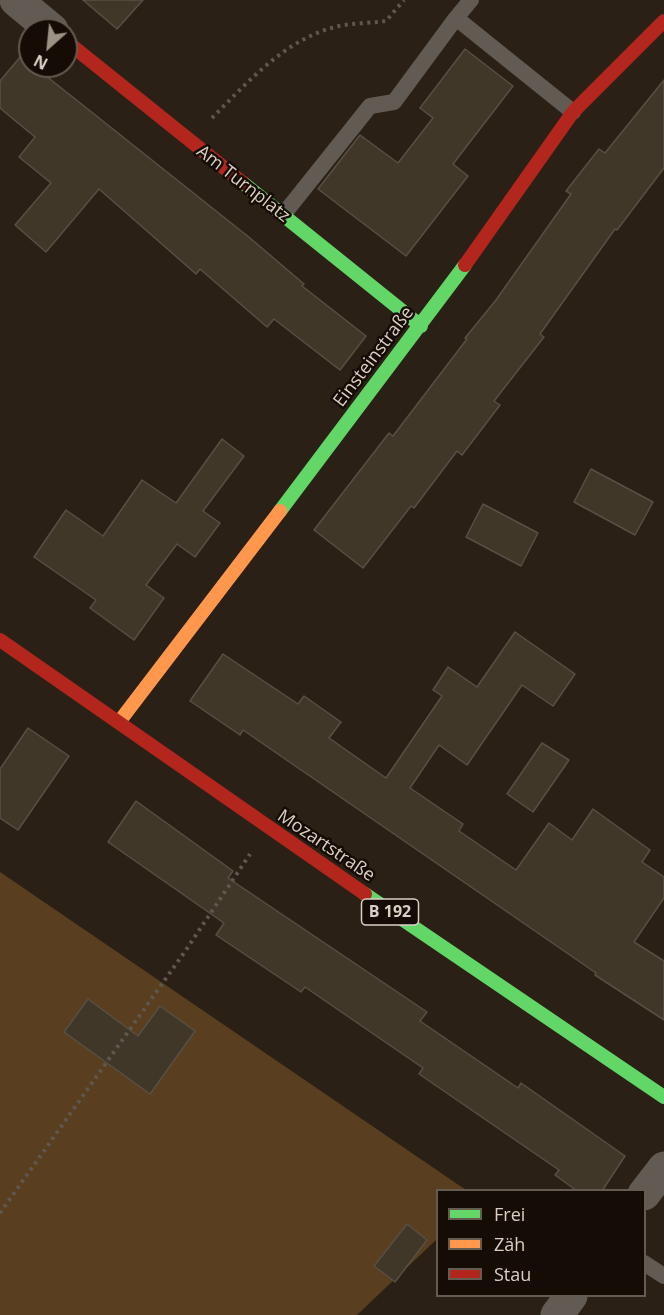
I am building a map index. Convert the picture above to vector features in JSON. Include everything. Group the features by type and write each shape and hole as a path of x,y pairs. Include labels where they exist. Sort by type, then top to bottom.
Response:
{"street":[{"path":"16,0 38,18"},
{"name":"Einsteinstraße","path":"119,722 421,326 573,112 664,21"},
{"name":"Am Turnplatz","path":"78,51 421,326"},
{"name":"Mozartstraße","path":"0,640 267,828 664,1097"},
{"path":"646,1193 664,1168"},
{"path":"556,1315 570,1297"}],"lane":[{"path":"283,215 370,106 394,102 471,0"},
{"path":"456,18 573,112"},
{"path":"646,1264 664,1276"}],"path":[{"path":"188,141 271,60 303,40 338,26 386,21 404,0"},
{"path":"0,1213 186,950 267,828"}],"shaded area":[{"path":"0,872 465,1189 436,1189 436,1240 357,1315 0,1315"}],"building":[{"path":"83,0 143,0 117,29"},
{"path":"465,49 513,86 453,164 468,176 406,256 318,189 360,135 398,163 433,118 420,108"},
{"path":"18,60 18,78 49,78 250,238 304,284 302,286 366,336 340,370 274,319 267,327 200,269 196,274 99,189 46,252 15,225 51,183 19,157 35,137 0,108 0,81"},
{"path":"664,80 664,168 617,230 615,229 540,334 544,337 494,401 500,405 462,455 457,451 414,508 411,506 363,568 314,530 389,433 393,436 496,300 571,194 566,191 599,149 605,153"},
{"path":"222,439 244,456 203,511 220,523 195,557 177,544 146,585 164,598 134,640 90,608 96,600 34,557 66,510 103,536 142,480 176,503"},
{"path":"591,469 653,502 635,535 574,502"},
{"path":"483,504 538,533 521,566 466,537"},
{"path":"515,632 575,674 553,706 522,685 467,765 439,745 410,788 463,824 459,831 516,870 549,823 572,840 593,809 650,850 642,862 664,877 664,898 634,942 664,961 664,1020 595,975 596,973 243,730 240,735 190,701 223,654 298,704 304,696 341,722 329,738 386,778 442,696 433,690 448,667 477,687"},
{"path":"28,728 69,756 18,830 0,818 0,769"},
{"path":"542,743 569,760 533,812 507,794"},
{"path":"136,801 233,871 228,878 427,1012 420,1021 518,1088 521,1083 625,1156 603,1189 574,1189 555,1175 559,1170 419,1074 423,1068 305,987 301,992 216,935 224,923 108,842"},
{"path":"88,999 138,1036 160,1006 195,1031 150,1094 64,1032"},
{"path":"407,1224 427,1240 395,1282 374,1266"}],"traffic: fast":[{"path":"243,183 421,326"},
{"path":"280,511 465,265"},
{"path":"365,894 664,1097"}],"traffic: slow":[{"path":"119,722 280,511"}],"traffic: jam":[{"path":"465,265 573,112 664,21"},
{"path":"78,51 243,183"},
{"path":"0,640 365,894"}]}
